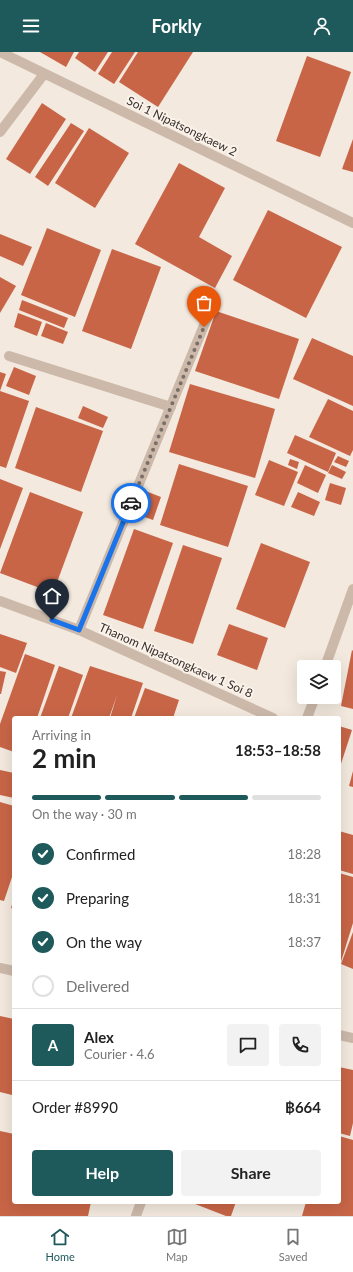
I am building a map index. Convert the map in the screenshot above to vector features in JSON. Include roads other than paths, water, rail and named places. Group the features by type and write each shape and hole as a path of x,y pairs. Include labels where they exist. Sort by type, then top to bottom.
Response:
{"street":[{"name":"Soi 1 Nipatsongkaew 2","path":"0,52 353,223"},
{"path":"0,132 44,74"},
{"path":"79,630 214,301"},
{"path":"10,356 170,407"},
{"path":"328,660 353,589"},
{"name":"Thanom Nipatsongkaew 1 Soi 8","path":"0,600 79,630 269,716"},
{"path":"308,716 312,704"},
{"path":"0,968 12,971"},
{"path":"341,1035 353,1038"},
{"path":"136,1216 140,1204"}]}
